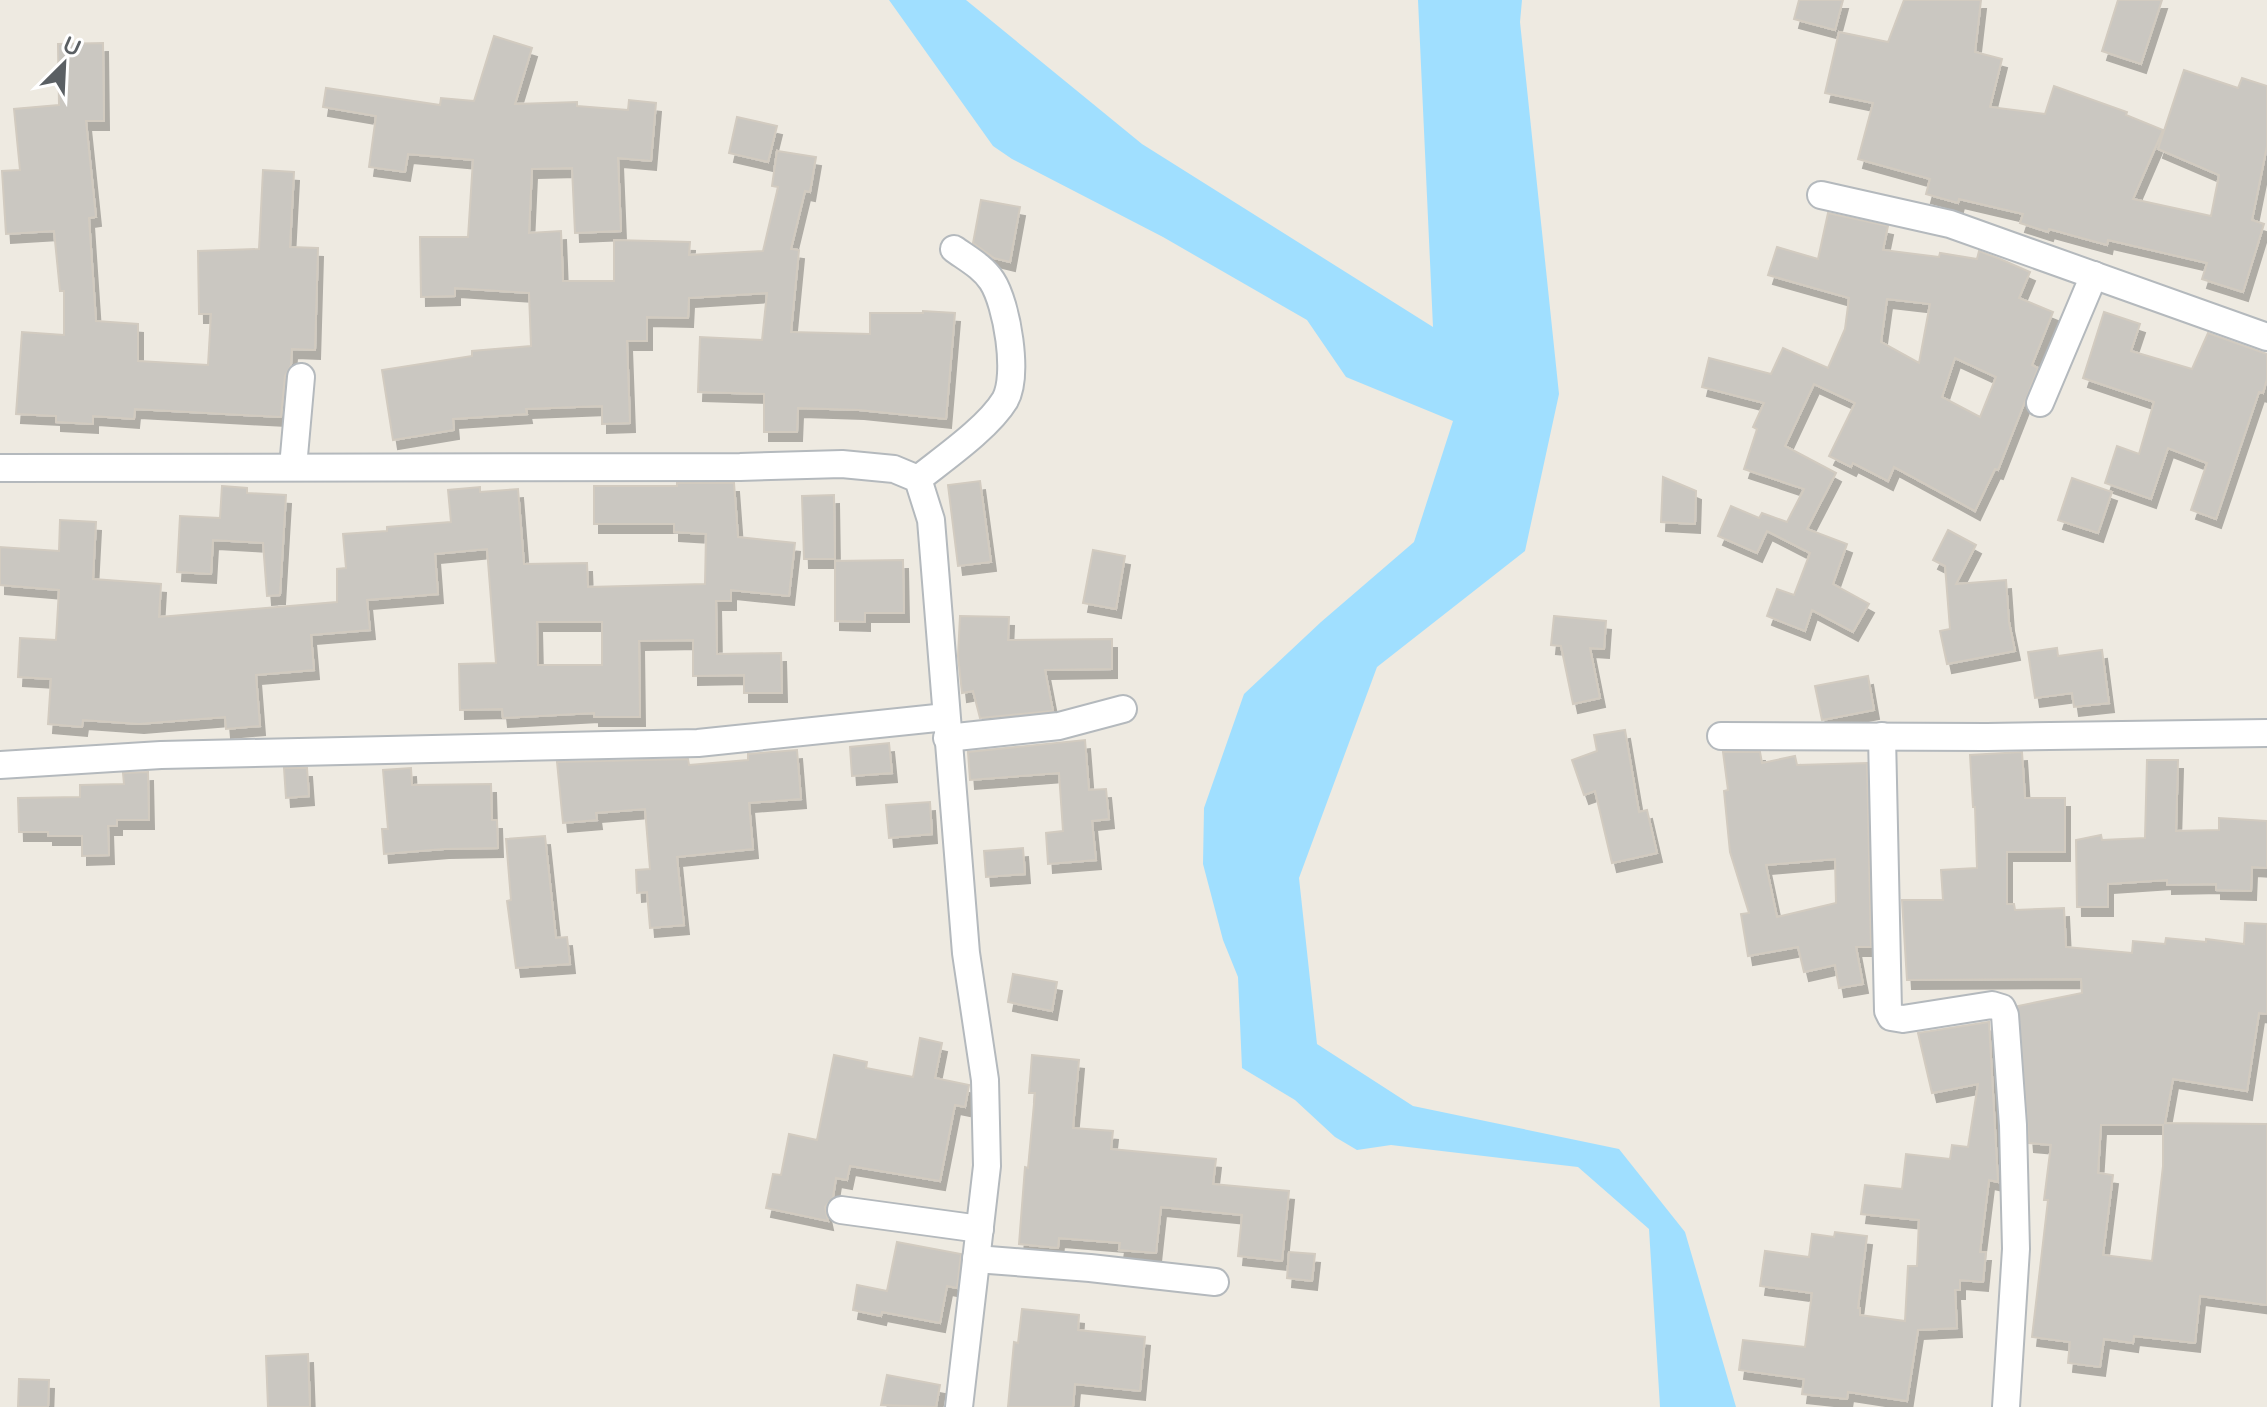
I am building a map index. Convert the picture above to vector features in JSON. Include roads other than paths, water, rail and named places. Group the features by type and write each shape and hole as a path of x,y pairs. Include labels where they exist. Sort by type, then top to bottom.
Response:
{"street":[{"path":"1821,195 1950,224 2267,337"},
{"path":"918,479 975,433 1005,401 1013,368 1000,295 984,272 954,249"},
{"path":"2040,403 2094,275"},
{"path":"293,467 301,377"},
{"path":"0,468 740,467 842,464 894,469 918,479 931,520 965,940 985,1080 987,1166 959,1407"},
{"path":"0,765 161,755 698,743 946,727 1059,726 1123,709"},
{"path":"1721,736 2267,733"},
{"path":"1882,736 1888,1011 1891,1017 1903,1019 1992,1005 2002,1008 2005,1015 2013,1125 2016,1249 2006,1407"},
{"path":"841,1210 980,1229"},
{"path":"976,1259 1215,1282"}],"water":[{"path":"889,0 966,0 1142,144 1433,327 1418,0 1522,0 1520,22 1559,394 1525,551 1377,667 1299,878 1317,1044 1413,1106 1619,1149 1685,1232 1736,1407 1660,1407 1649,1229 1578,1167 1391,1145 1357,1150 1335,1137 1295,1100 1242,1068 1238,977 1223,940 1203,864 1204,808 1244,694 1414,542 1453,421 1346,377 1307,320 1163,237 1012,159 993,146"}]}
